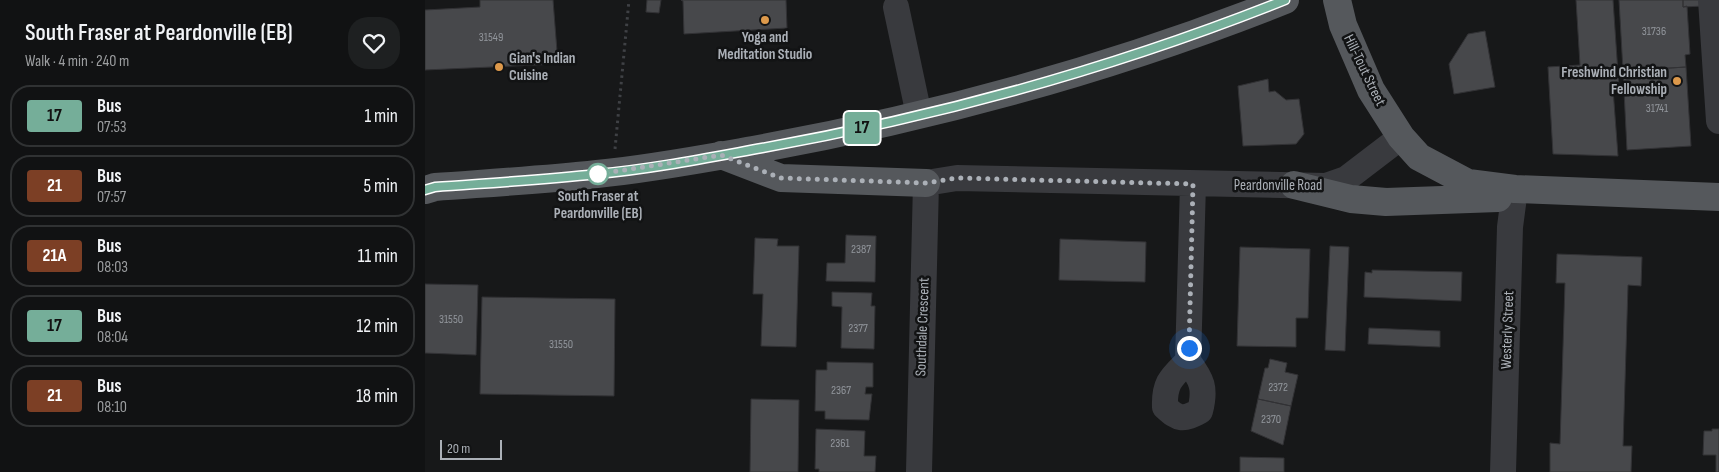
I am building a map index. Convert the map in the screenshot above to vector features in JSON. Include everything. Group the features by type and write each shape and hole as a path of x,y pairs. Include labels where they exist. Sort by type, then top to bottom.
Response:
{"main road":[{"path":"428,188 613,172 824,137 919,115 1077,72 1211,29 1248,7 1285,0"},
{"name":"Hill-Tout Street","path":"1337,0 1343,25 1371,90 1401,137"},
{"path":"1401,137 1419,157 1468,183 1515,189 1719,197"},
{"path":"721,155 781,178 926,183"},
{"path":"1294,185 1351,199 1386,202 1496,199 1515,189"}],"street":[{"path":"1711,0 1719,121"},
{"path":"896,7 919,115"},
{"name":"Peardonville Road","path":"926,183 957,178 1326,186 1346,180 1401,137"},
{"name":"Southdale Crescent","path":"919,472 926,183"},
{"path":"1188,361 1193,184"},
{"name":"Westerly Street","path":"1503,472 1510,227 1515,189"}],"path":[{"path":"613,172 629,0"}],"building":[{"path":"480,0 553,0 558,64 425,70 425,10 480,7"},
{"path":"647,0 661,0 659,13 646,12"},
{"path":"681,0 786,0 787,28 684,34 683,1"},
{"path":"1576,0 1613,0 1619,88 1613,89 1618,156 1553,154 1548,67 1580,65"},
{"path":"1619,0 1683,0 1683,7 1687,6 1690,54 1685,55 1686,67 1623,71"},
{"path":"1683,0 1703,0 1703,6 1683,7"},
{"path":"1485,31 1495,87 1454,94 1449,64 1468,34"},
{"path":"1686,67 1691,146 1627,150 1623,71"},
{"path":"1268,79 1269,92 1275,91 1286,100 1299,99 1304,134 1296,144 1243,146 1238,86"},
{"path":"846,235 876,236 875,282 826,281 827,263 845,263"},
{"path":"755,238 778,239 777,246 799,246 796,347 761,346 763,294 753,294"},
{"path":"1060,239 1146,242 1145,282 1059,280"},
{"path":"1330,246 1349,247 1345,351 1325,350"},
{"path":"1240,247 1310,249 1308,318 1296,318 1296,347 1237,346"},
{"path":"1557,254 1642,257 1641,286 1628,285 1623,446 1632,446 1631,472 1550,472 1550,443 1560,444 1565,283 1556,283"},
{"path":"1372,270 1462,272 1461,301 1364,297 1365,272 1372,273"},
{"path":"425,284 478,285 476,355 425,353"},
{"path":"832,292 872,293 871,306 875,306 874,349 841,348 842,307 832,306"},
{"path":"482,297 615,299 614,396 480,394"},
{"path":"1369,328 1440,331 1440,347 1368,344"},
{"path":"1270,359 1287,363 1285,372 1298,375 1291,406 1258,399 1265,368 1268,368"},
{"path":"827,362 873,363 873,387 866,387 865,394 872,394 869,420 825,419 825,411 815,411 816,370 827,370"},
{"path":"751,399 799,400 798,472 750,472"},
{"path":"1258,399 1291,406 1283,445 1251,431"},
{"path":"816,429 865,431 864,456 876,456 875,472 819,472 819,469 815,469"},
{"path":"1712,429 1719,429 1719,472 1716,472 1716,455 1703,455 1704,431 1712,431"},
{"path":"1240,457 1284,458 1284,472 1240,472"}],"bus line":[{"name":"17","path":"425,190 435,187 598,174 689,161 824,137 919,115 1077,72 1211,29 1285,0"}],"place":[{"name":"Yoga and Meditation Studio","path":"765,20"},
{"name":"Gian's Indian Cuisine","path":"499,67"},
{"name":"Freshwind Christian Fellowship","path":"1677,81"},
{"name":"South Fraser at Peardonville (EB)","path":"598,174"}],"route":[{"path":"598,174 721,155 781,178 803,180 926,183 957,178 1193,184 1189,348"}]}
